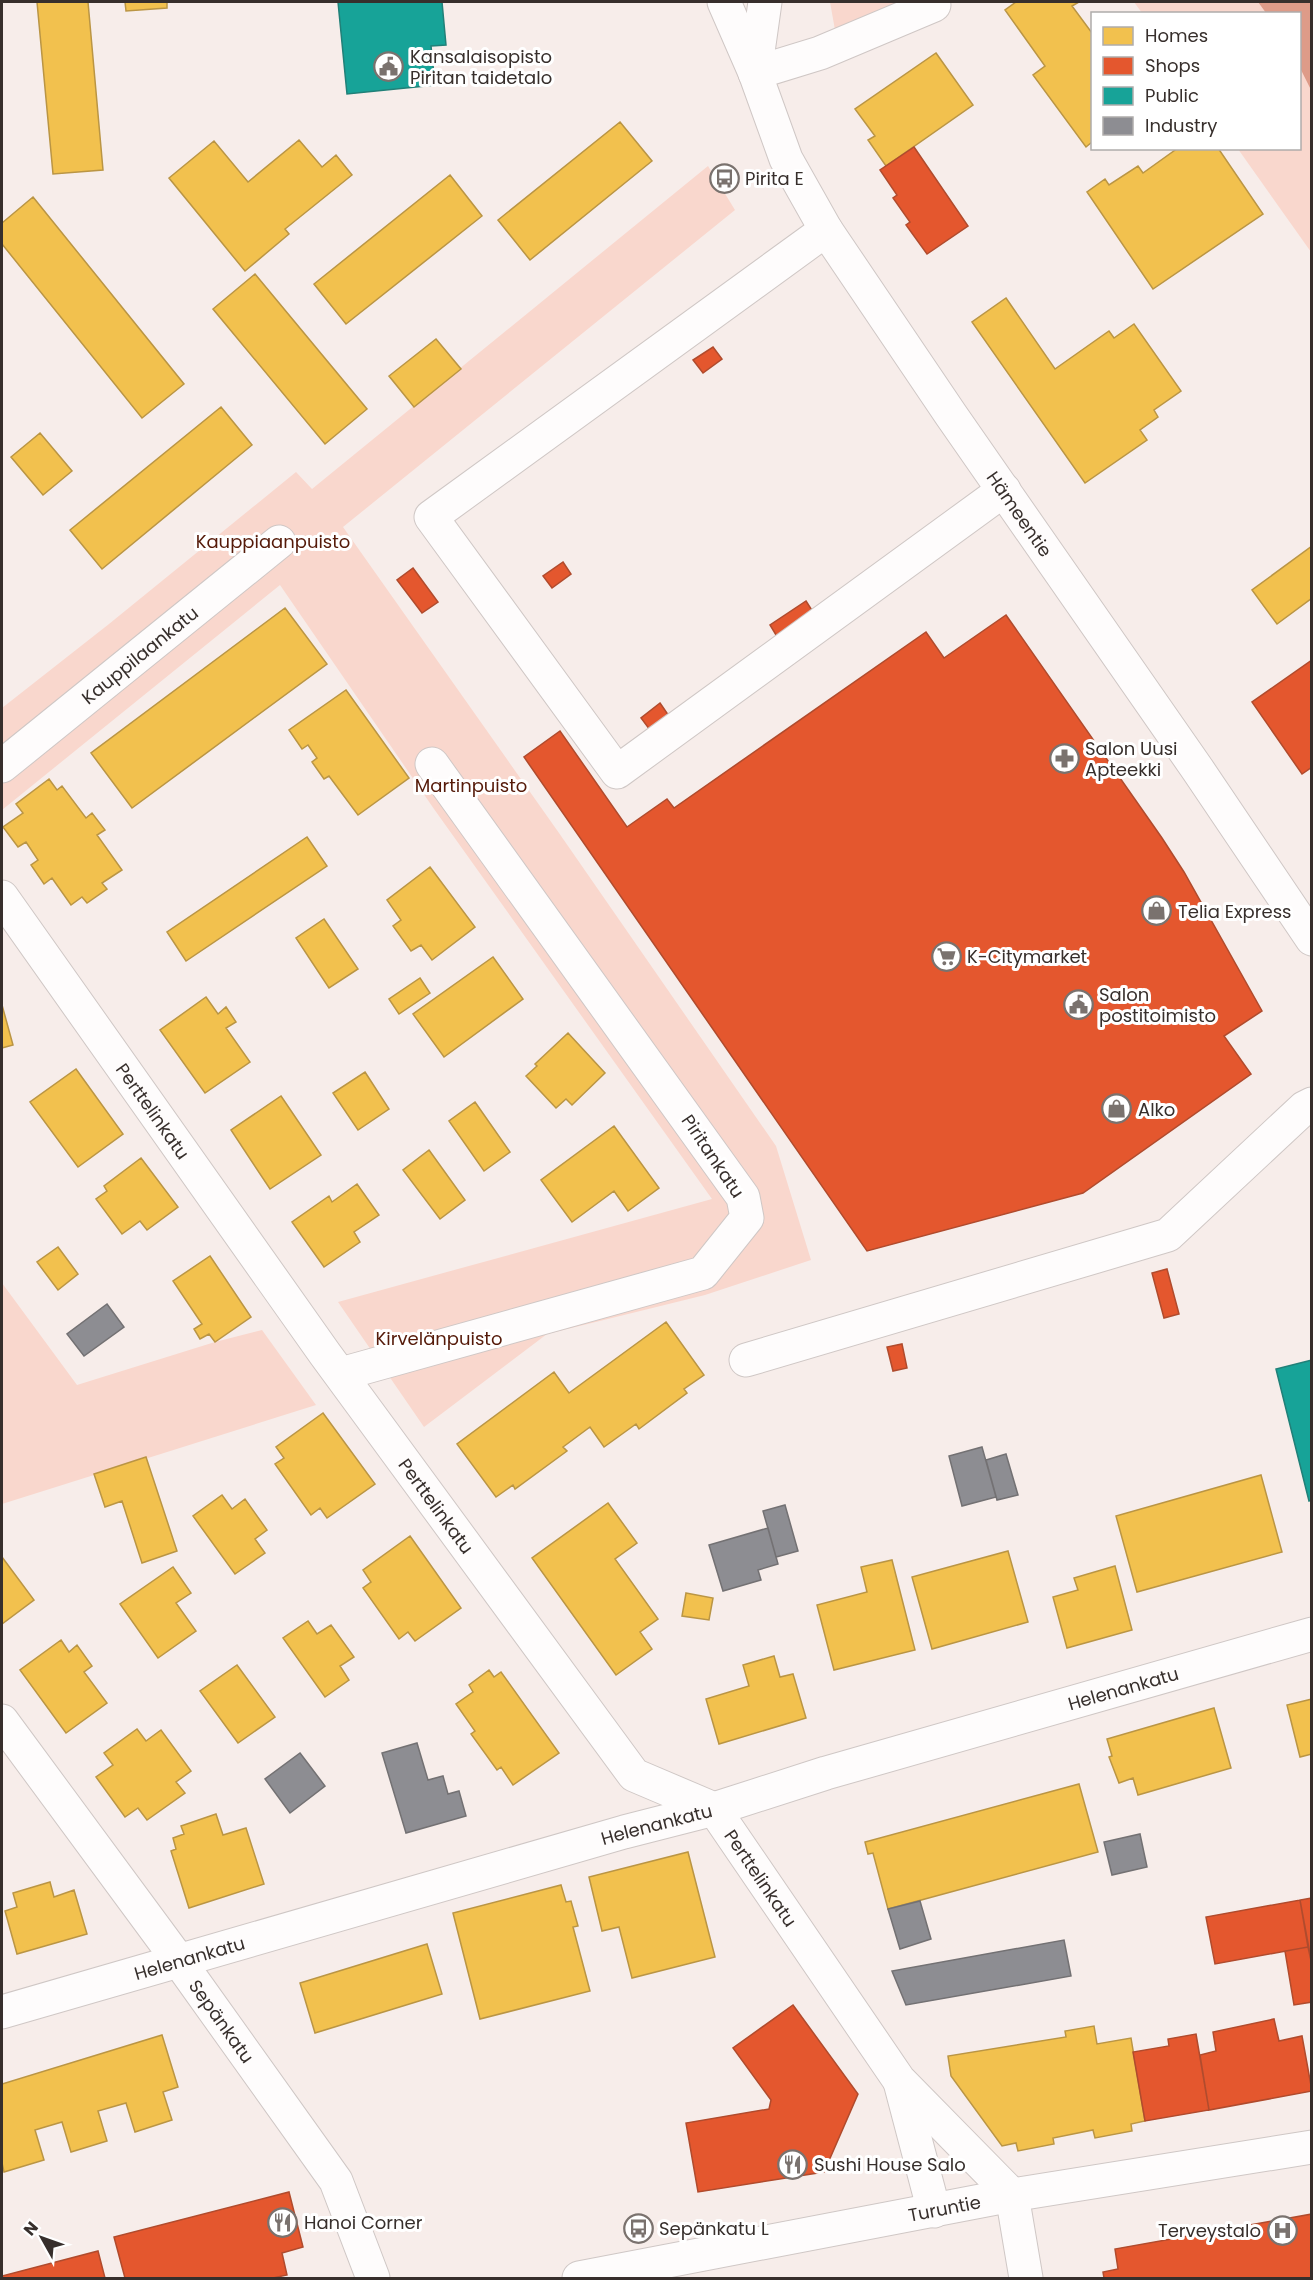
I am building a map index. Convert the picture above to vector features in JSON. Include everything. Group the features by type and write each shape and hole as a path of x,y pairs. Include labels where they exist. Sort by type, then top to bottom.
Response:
{"street":[{"name":"Hämeentie","path":"724,2 755,73 786,159 826,230 1191,760 1311,939"},
{"name":"Hämeentie","path":"755,73 765,2"},
{"path":"755,73 820,53 934,5"},
{"path":"826,230 431,517 617,772 1004,490"},
{"name":"Kauppilaankatu","path":"2,766 279,542"},
{"name":"Piritankatu","path":"340,1374 703,1273 747,1218 744,1197 432,764"},
{"name":"Perttelinkatu","path":"2,897 340,1374 634,1774 714,1809 899,2080 1012,2195"},
{"path":"746,1359 1168,1235 1311,1104"},
{"name":"Helenankatu","path":"2,2012 590,1842 714,1809 837,1770 1311,1634"},
{"name":"Sepänkatu","path":"2,1721 179,1961 336,2181 373,2278"},
{"name":"Perttelinkatu","path":"899,2080 934,2211"},
{"name":"Turuntie","path":"579,2278 1012,2195 1311,2147"},
{"path":"1012,2195 1026,2278"}],"green space":[{"path":"830,2 902,2 835,30"},
{"path":"1134,2 1258,2 1265,12 1141,12"},
{"path":"1301,70 1311,90 1311,252 1239,150 1301,150"},
{"path":"708,166 735,210 343,527 776,1146 811,1260 705,1295 547,1334 424,1427 338,1302 712,1199 434,809 280,585 2,810 2,708 296,472 312,489"},
{"path":"2,1283 77,1385 215,1342 262,1330 316,1405 2,1504"}],"shaded area":[{"path":"1258,2 1311,2 1311,90 1301,70 1301,12 1265,12"}],"building: Homes":[{"path":"37,2 88,2 103,170 53,174"},
{"path":"125,2 167,2 167,8 126,11"},
{"path":"1016,2 1079,2 1072,6 1091,32 1091,143 1086,147 1033,75 1045,66 1005,10"},
{"path":"936,53 973,105 886,166 868,140 875,136 855,109"},
{"path":"620,122 652,161 530,260 498,220"},
{"path":"299,140 322,167 336,155 352,175 285,229 289,234 245,271 169,178 214,141 248,182"},
{"path":"1175,150 1219,150 1263,214 1153,289 1087,192 1105,179 1109,185 1138,166 1143,173"},
{"path":"450,175 482,216 346,324 314,284"},
{"path":"33,197 184,384 142,418 2,244 2,223"},
{"path":"255,274 367,409 325,444 213,309"},
{"path":"1006,298 1055,369 1109,331 1114,338 1134,324 1181,391 1154,410 1158,417 1140,430 1147,440 1085,483 972,322"},
{"path":"436,339 461,369 414,407 389,376"},
{"path":"221,407 252,445 102,569 70,530"},
{"path":"40,433 72,471 43,495 11,457"},
{"path":"1312,546 1312,598 1277,624 1252,590"},
{"path":"285,608 327,664 132,808 91,753"},
{"path":"346,690 409,778 358,815 329,776 324,779 312,762 317,758 308,745 302,749 289,730"},
{"path":"49,779 57,790 62,786 86,818 92,813 105,830 97,835 122,870 102,883 107,889 87,903 82,897 71,905 52,878 44,884 31,865 38,860 26,842 18,847 3,827 23,813 16,804"},
{"path":"307,837 327,866 186,961 167,932"},
{"path":"430,867 475,927 432,960 421,945 411,951 393,926 401,920 387,900"},
{"path":"324,919 358,969 329,988 296,938"},
{"path":"493,957 523,999 444,1057 413,1014"},
{"path":"420,978 430,993 399,1014 389,999"},
{"path":"206,997 218,1014 226,1007 236,1022 226,1028 250,1062 205,1093 160,1030"},
{"path":"2,1005 13,1045 2,1048"},
{"path":"568,1033 605,1073 572,1105 566,1099 556,1108 526,1076 537,1066 535,1064"},
{"path":"76,1069 123,1134 78,1167 30,1102"},
{"path":"365,1072 389,1109 358,1130 333,1093"},
{"path":"281,1096 321,1155 270,1189 231,1130"},
{"path":"475,1102 510,1152 484,1171 449,1121"},
{"path":"614,1126 659,1188 628,1211 614,1191 572,1222 541,1180"},
{"path":"429,1150 465,1200 440,1219 403,1170"},
{"path":"141,1158 178,1207 147,1230 140,1221 122,1234 96,1199 107,1191 104,1186"},
{"path":"357,1184 379,1215 354,1232 360,1242 324,1267 292,1222 329,1196 332,1202"},
{"path":"58,1247 78,1274 58,1290 37,1262"},
{"path":"210,1256 251,1317 215,1342 209,1334 200,1339 194,1329 202,1324 173,1281"},
{"path":"666,1322 704,1375 684,1389 687,1393 639,1429 636,1424 604,1447 590,1427 563,1447 567,1451 515,1489 513,1485 496,1497 457,1444 554,1372 569,1393"},
{"path":"323,1413 375,1484 327,1518 320,1508 311,1515 275,1464 284,1458 276,1447"},
{"path":"146,1457 177,1551 142,1563 122,1501 105,1507 94,1474"},
{"path":"1261,1475 1282,1552 1137,1592 1116,1516"},
{"path":"222,1495 232,1509 245,1499 267,1530 255,1539 265,1553 235,1574 193,1516"},
{"path":"608,1503 637,1543 615,1559 658,1619 640,1632 652,1649 616,1675 532,1558"},
{"path":"410,1536 461,1608 415,1641 408,1632 399,1639 363,1588 371,1582 363,1570"},
{"path":"1008,1551 1028,1622 932,1649 912,1577"},
{"path":"2,1557 34,1600 2,1624"},
{"path":"892,1560 915,1650 834,1670 817,1605 867,1592 861,1567"},
{"path":"1115,1566 1132,1630 1067,1648 1053,1597 1078,1590 1074,1578"},
{"path":"173,1567 191,1593 176,1603 196,1631 158,1658 120,1604"},
{"path":"686,1593 713,1598 709,1620 682,1616"},
{"path":"308,1621 317,1634 331,1625 354,1657 340,1666 349,1680 325,1697 283,1638"},
{"path":"61,1640 69,1652 77,1645 92,1666 84,1672 107,1703 66,1733 20,1670"},
{"path":"774,1656 780,1677 793,1674 806,1718 719,1744 706,1699 749,1686 743,1665"},
{"path":"237,1665 275,1717 238,1743 200,1691"},
{"path":"489,1670 494,1677 501,1672 559,1753 513,1785 501,1767 497,1770 471,1734 475,1731 456,1704 473,1692 469,1685"},
{"path":"1312,1699 1312,1754 1300,1757 1287,1705"},
{"path":"1214,1708 1231,1768 1138,1795 1133,1778 1119,1783 1109,1757 1112,1756 1107,1739"},
{"path":"137,1729 146,1741 161,1730 191,1771 176,1782 185,1793 147,1820 138,1808 125,1817 96,1777 113,1765 104,1753"},
{"path":"1079,1784 1098,1852 888,1909 873,1853 868,1854 865,1842"},
{"path":"216,1814 223,1835 246,1828 264,1884 189,1908 171,1851 176,1849 173,1838 184,1834 181,1826"},
{"path":"688,1852 715,1957 632,1978 619,1927 602,1931 589,1877"},
{"path":"50,1882 54,1897 74,1890 87,1934 17,1954 5,1911 17,1907 13,1893"},
{"path":"561,1885 566,1902 571,1901 578,1926 573,1927 590,1991 480,2019 453,1913"},
{"path":"427,1944 442,1994 315,2033 300,1983"},
{"path":"1094,2026 1097,2044 1131,2038 1145,2121 1131,2124 1132,2131 1095,2138 1093,2130 1053,2138 1054,2144 1018,2151 1016,2143 1002,2146 951,2076 948,2056 1066,2037 1065,2031"},
{"path":"162,2035 178,2087 163,2092 172,2120 135,2132 126,2103 98,2111 107,2141 71,2152 62,2122 35,2130 44,2160 4,2172 2,2084"}],"building: Shops":[{"path":"914,147 968,226 927,254 906,225 910,222 893,198 897,195 880,170"},
{"path":"713,347 722,359 703,373 693,360"},
{"path":"563,562 571,574 552,588 543,576"},
{"path":"413,568 438,602 422,613 397,580"},
{"path":"806,601 815,615 779,640 770,625"},
{"name":"K-Citymarket","path":"1006,615 1184,872 1262,1011 1224,1036 1251,1074 1083,1193 867,1251 524,757 560,731 627,827 667,799 674,808 926,632 944,658"},
{"path":"1312,660 1312,767 1302,774 1252,702"},
{"path":"660,703 669,716 650,730 641,718"},
{"path":"1167,1269 1179,1314 1164,1318 1152,1273"},
{"path":"902,1344 907,1368 893,1371 887,1347"},
{"path":"1312,1898 1312,1965 1300,1900"},
{"path":"1300,1900 1308,1947 1215,1964 1206,1917"},
{"path":"1308,1947 1312,1965 1312,2002 1294,2005 1285,1951"},
{"path":"793,2005 858,2094 824,2172 698,2192 686,2123 769,2109 771,2100 733,2048"},
{"path":"1274,2019 1279,2041 1302,2036 1312,2091 1209,2110 1200,2055 1216,2051 1213,2032"},
{"path":"1196,2034 1209,2110 1145,2121 1133,2052 1169,2046 1168,2039"},
{"path":"289,2192 303,2247 282,2253 287,2275 273,2278 125,2278 114,2237"},
{"path":"1312,2214 1312,2278 1104,2278 1103,2272 1118,2269 1115,2249"},
{"path":"98,2251 105,2278 2,2278 2,2276"}],"building: Public":[{"name":"Kansalaisopisto Piritan taidetalo","path":"338,2 442,2 446,45 431,46 435,85 347,94"},
{"path":"1312,1360 1312,1500 1309,1501 1276,1369"}],"building: Industry":[{"path":"107,1304 124,1327 84,1356 67,1334"},
{"path":"982,1447 996,1497 962,1506 949,1456"},
{"path":"1006,1454 1018,1495 997,1500 986,1460"},
{"path":"785,1505 798,1551 776,1557 763,1511"},
{"path":"768,1528 778,1564 758,1570 761,1580 723,1591 709,1545"},
{"path":"417,1743 428,1780 443,1776 448,1794 459,1791 466,1816 406,1833 382,1753"},
{"path":"300,1753 325,1786 290,1813 265,1779"},
{"path":"1140,1834 1147,1867 1112,1875 1104,1842"},
{"path":"920,1901 931,1939 900,1949 888,1909"},
{"path":"1064,1940 1071,1976 906,2005 892,1971"}],"place":[{"name":"Kansalaisopisto Piritan taidetalo","path":"389,66"},
{"name":"Pirita E","path":"724,178"},
{"name":"Salon Uusi Apteekki","path":"1064,758"},
{"name":"Telia Express","path":"1157,911"},
{"name":"K-Citymarket","path":"946,956"},
{"name":"Salon postitoimisto","path":"1078,1004"},
{"name":"Alko","path":"1117,1109"},
{"name":"Sushi House Salo","path":"793,2164"},
{"name":"Hanoi Corner","path":"283,2222"},
{"name":"Sepänkatu L","path":"638,2228"},
{"name":"Terveystalo","path":"1282,2230"}],"park label":[{"name":"Kauppiaanpuisto","path":"273,541"},
{"name":"Martinpuisto","path":"471,785"},
{"name":"Kirvelänpuisto","path":"439,1338"}]}
